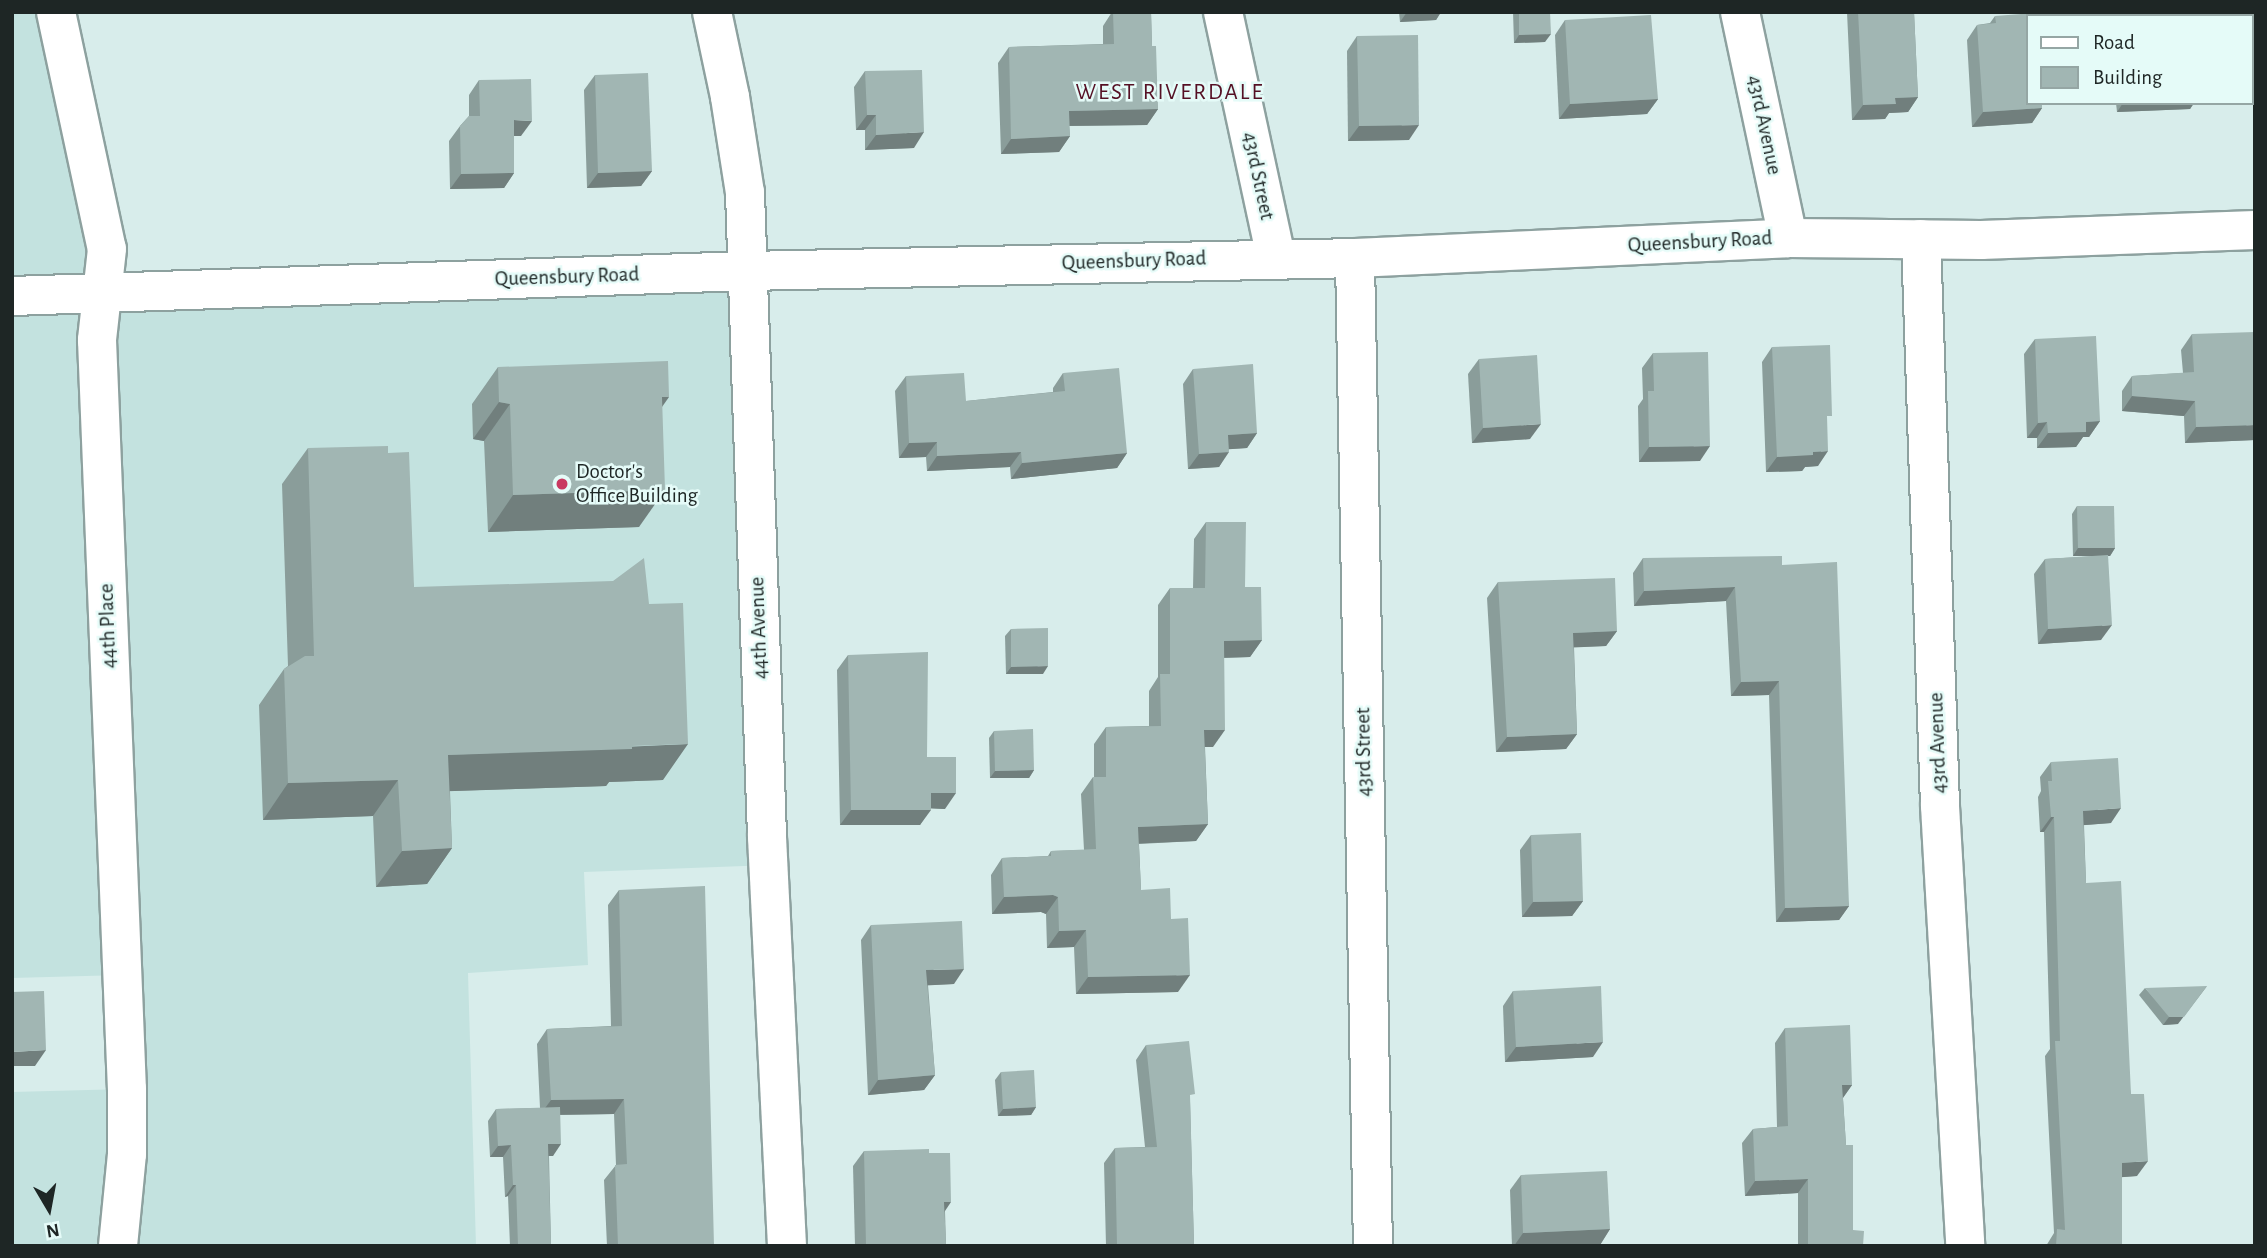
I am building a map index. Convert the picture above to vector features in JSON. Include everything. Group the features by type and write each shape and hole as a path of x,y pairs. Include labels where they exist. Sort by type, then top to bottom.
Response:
{"street":[{"name":"44th Place","path":"56,12 107,249 97,340 127,1089 127,1154 118,1246"},
{"name":"44th Avenue","path":"712,12 730,97 745,193 767,837 786,1246"},
{"name":"43rd Street","path":"1223,12 1276,257"},
{"name":"43rd Avenue","path":"1740,12 1788,238"},
{"name":"Queensbury Road","path":"12,296 747,271 1276,257 1355,258 1788,238 2038,239 2255,230"},
{"name":"43rd Avenue","path":"1921,239 1940,806 1965,1246"},
{"name":"43rd Street","path":"1355,258 1373,1246"}],"shaded area":[{"path":"12,12 56,12 102,291 747,271 768,865 584,872 588,965 468,973 476,1246 12,1246 12,1092 126,1089 122,975 12,978"}],"building":[{"path":"1113,12 1151,12 1152,46 1156,46 1158,109 1069,111 1070,136 1011,139 1009,47 1114,44"},
{"path":"1519,12 1550,12 1551,34 1519,35"},
{"path":"1858,12 1914,12 1918,97 1895,98 1896,104 1863,105"},
{"path":"2035,13 2025,14 2025,105 2042,105 2042,108 1983,112 1977,25 1996,23 1995,16"},
{"path":"1651,15 1658,99 1570,104 1565,20"},
{"path":"1418,35 1419,125 1359,126 1357,36"},
{"path":"922,70 924,132 876,135 876,115 867,115 865,71"},
{"path":"648,73 652,171 598,173 595,75"},
{"path":"531,79 532,121 514,120 514,173 461,174 460,126 469,116 480,116 479,80"},
{"path":"2255,332 2255,425 2196,427 2195,401 2132,396 2132,376 2194,372 2192,334"},
{"path":"2096,336 2100,421 2086,422 2086,432 2048,433 2047,422 2038,423 2035,339"},
{"path":"1830,345 1832,416 1827,416 1828,451 1813,452 1813,455 1777,457 1772,347"},
{"path":"1708,352 1710,446 1649,447 1648,391 1654,391 1653,353"},
{"path":"1537,355 1541,424 1483,428 1479,359"},
{"path":"668,361 669,397 662,397 665,490 513,495 510,404 499,402 498,367"},
{"path":"1253,364 1257,433 1228,435 1229,452 1199,454 1193,369"},
{"path":"1119,368 1127,453 1022,463 1021,452 937,456 937,442 909,443 906,376 964,373 966,401 1065,391 1063,373"},
{"path":"388,446 388,453 409,452 414,587 613,581 644,558 649,604 683,603 688,744 632,746 632,749 448,755 452,848 402,851 398,780 288,783 284,669 305,656 314,656 308,448"},
{"path":"2077,506 2114,506 2115,548 2078,548"},
{"path":"1206,522 1246,522 1245,587 1261,587 1262,640 1224,641 1225,730 1204,730 1208,824 1138,827 1141,890 1170,888 1171,919 1188,918 1190,975 1088,977 1086,930 1059,931 1058,897 1004,897 1002,858 1051,856 1051,851 1096,849 1093,777 1106,777 1106,727 1161,726 1160,674 1170,674 1170,588 1205,588"},
{"path":"2108,555 2112,625 2048,629 2045,559"},
{"path":"1782,556 1782,565 1837,562 1849,906 1785,908 1779,681 1741,682 1735,587 1644,591 1643,558"},
{"path":"1615,578 1617,631 1573,633 1577,734 1507,737 1498,582"},
{"path":"1048,628 1048,666 1011,667 1011,629"},
{"path":"928,652 927,757 956,757 956,793 931,793 931,810 851,810 848,655"},
{"path":"1033,729 1034,770 995,771 994,731"},
{"path":"2118,758 2121,808 2083,811 2086,883 2121,881 2131,1094 2144,1094 2148,1161 2122,1163 2122,1246 2056,1246 2057,1229 2065,1230 2055,1041 2060,1041 2054,817 2051,817 2048,781 2052,781 2051,762"},
{"path":"1581,833 1583,901 1533,902 1531,835"},
{"path":"705,886 714,1246 618,1246 615,1165 627,1164 624,1099 551,1100 547,1029 622,1026 619,890"},
{"path":"962,921 964,969 926,970 935,1075 878,1080 871,925"},
{"path":"1601,986 1603,1042 1516,1047 1513,991"},
{"path":"2207,986 2184,1017 2169,1017 2145,988"},
{"path":"44,991 46,1050 12,1052 12,992"},
{"path":"1850,1025 1852,1085 1842,1085 1846,1145 1853,1145 1853,1230 1864,1231 1863,1246 1808,1246 1808,1179 1755,1181 1753,1129 1788,1126 1785,1028"},
{"path":"1189,1041 1195,1094 1190,1095 1194,1246 1117,1246 1115,1148 1157,1147 1146,1045"},
{"path":"1034,1070 1036,1107 1003,1109 1001,1072"},
{"path":"560,1107 561,1144 548,1144 551,1246 518,1246 516,1185 513,1185 511,1145 498,1146 496,1109"},
{"path":"929,1149 929,1153 950,1153 951,1202 944,1202 946,1246 866,1246 864,1151"},
{"path":"1607,1171 1610,1229 1523,1233 1521,1175"}],"place":[{"name":"Doctor's Office Building","path":"562,484"}],"district":[{"name":"WEST RIVERDALE","path":"1170,93"}]}
